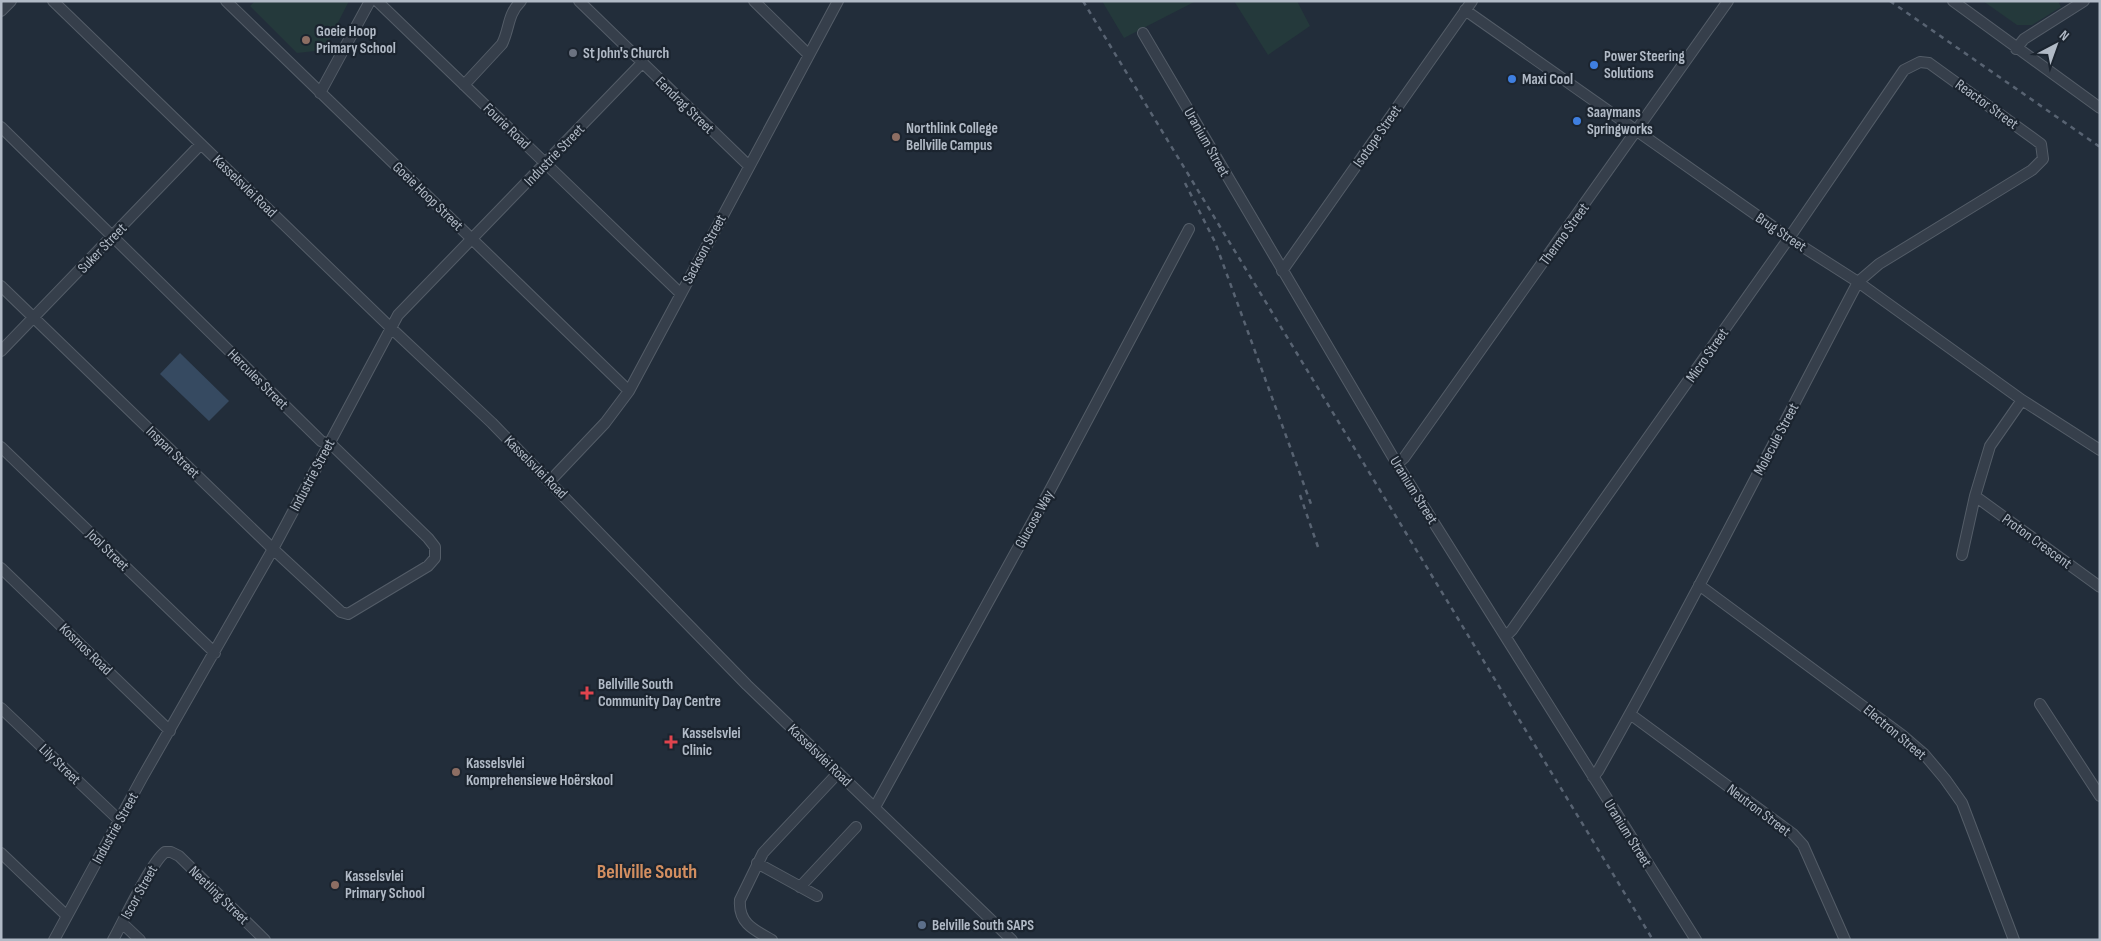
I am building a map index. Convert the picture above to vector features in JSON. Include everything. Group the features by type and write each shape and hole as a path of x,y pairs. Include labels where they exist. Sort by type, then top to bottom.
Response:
{"street":[{"path":"1,11 11,1"},
{"name":"Kasselsvlei Road","path":"53,1 390,328 446,378 550,481 702,640 1012,940"},
{"name":"Goeie Hoop Street","path":"226,1 629,391"},
{"path":"320,92 370,1"},
{"name":"Fourie Road","path":"377,1 680,293"},
{"path":"464,85 502,44 506,37 511,13 521,1"},
{"name":"Eendrag Street","path":"579,1 749,166"},
{"path":"754,1 809,55"},
{"name":"Sackson Street","path":"550,481 605,423 629,391 838,1"},
{"name":"Isotope Street","path":"1282,271 1472,1"},
{"name":"Thermo Street","path":"1397,464 1404,458 1637,132 1728,1"},
{"path":"1953,1 2100,108"},
{"path":"2016,48 2024,39 2084,1"},
{"name":"Brug Street","path":"1466,10 1789,238 1858,282 2022,400 2100,450"},
{"name":"Uranium Street","path":"1143,33 1397,464 1696,940"},
{"name":"Reactor Street","path":"1904,70 1920,62 1929,63 2036,140 2043,148 2044,155 2041,162 2032,170"},
{"name":"Industrie Street","path":"54,940 119,820 273,549 398,315 642,64"},
{"name":"Micro Street","path":"1506,636 1789,238 1904,70"},
{"name":"Hercules Street","path":"1,127 321,441 334,447 436,547 435,558 428,566 348,614"},
{"name":"Suker Street","path":"1,351 201,144"},
{"name":"Molecule Street","path":"1593,776 1598,771 1630,714 1858,282 1879,264 2032,170"},
{"name":"Glucose Way","path":"875,807 1045,499 1189,229"},
{"name":"Inspan Street","path":"1,286 273,549 336,608 348,614"},
{"path":"1962,555 1975,496 1990,446 2022,400"},
{"name":"Jool Street","path":"1,447 215,653"},
{"name":"Proton Crescent","path":"1975,496 2100,587"},
{"name":"Kosmos Road","path":"1,568 170,731"},
{"name":"Electron Street","path":"1699,585 1902,735 1924,754 1962,803 2014,940"},
{"path":"2040,704 2100,796"},
{"name":"Lily Street","path":"1,708 119,820"},
{"name":"Neutron Street","path":"1630,714 1793,834 1804,845 1845,940"},
{"path":"772,940 744,922 740,900 757,863 774,839 838,773"},
{"path":"800,887 856,827"},
{"name":"Iscor Street","path":"113,940 161,855 165,852 171,852"},
{"name":"Neetling Street","path":"171,852 180,856 265,940"},
{"path":"1,853 67,916"},
{"path":"757,863 817,896"},
{"path":"122,923 140,940"}],"green space":[{"name":"Goeie Hoop Primary School","path":"255,1 349,1 324,50 297,53 250,6"},
{"path":"1102,1 1196,1 1124,38"},
{"path":"1234,1 1297,1 1310,26 1268,55"},
{"path":"1983,1 2058,1 2061,7 2032,25 2017,25"}],"water":[{"path":"180,353 229,401 209,421 160,374"}],"railway":[{"path":"1083,1 1653,940"},
{"path":"1890,1 2100,147"},
{"path":"1185,183 1215,242 1311,504"},
{"path":"1300,495 1318,547"}],"place":[{"name":"Goeie Hoop Primary School","path":"306,40"},
{"name":"St John's Church","path":"573,53"},
{"name":"Power Steering Solutions","path":"1594,65"},
{"name":"Maxi Cool","path":"1512,79"},
{"name":"Saaymans Springworks","path":"1577,121"},
{"name":"Northlink College Bellville Campus","path":"896,137"},
{"name":"Bellville South Community Day Centre","path":"587,693"},
{"name":"Kasselsvlei Clinic","path":"671,742"},
{"name":"Kasselsvlei Komprehensiewe Hoërskool","path":"456,772"},
{"name":"Kasselsvlei Primary School","path":"335,885"},
{"name":"Belville South SAPS","path":"922,925"}],"district":[{"name":"Bellville South","path":"647,871"}]}
